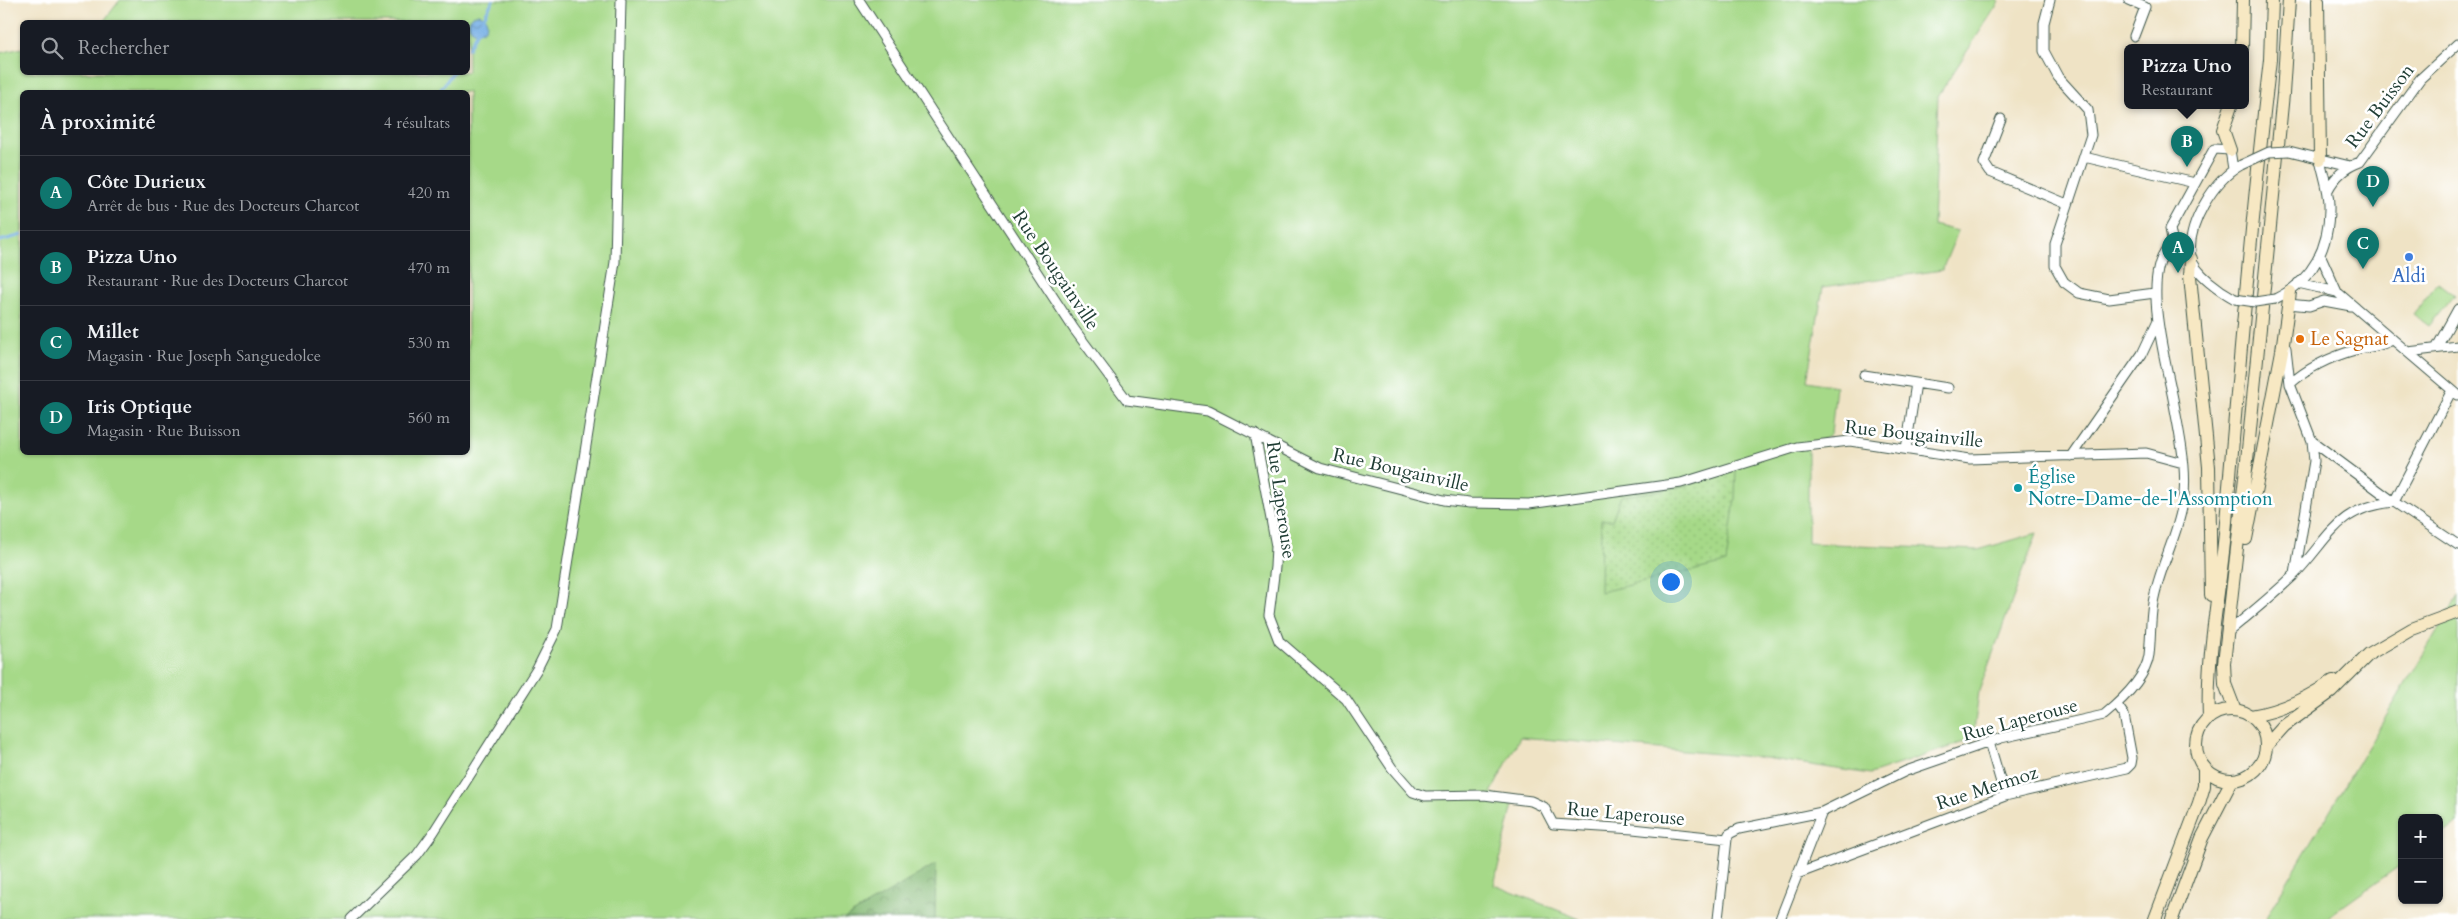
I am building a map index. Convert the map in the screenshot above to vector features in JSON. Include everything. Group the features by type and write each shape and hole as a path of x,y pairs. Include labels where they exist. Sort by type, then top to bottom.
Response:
{"main road":[{"path":"2242,44 2243,0"},
{"path":"2209,718 2208,676 2224,545 2270,60 2272,0"},
{"path":"2235,710 2228,694 2224,675 2283,94 2289,0"},
{"path":"2318,0 2320,159"},
{"path":"2229,109 2224,130 2230,150"},
{"path":"2191,254 2190,285 2209,467 2212,637"},
{"path":"2228,632 2292,293"},
{"path":"2155,919 2204,786 2204,768 2198,757 2196,745 2198,732 2209,718 2218,712 2235,710 2251,716 2266,714 2300,701 2354,667 2381,646 2412,629 2458,612"},
{"path":"2266,746 2284,726 2331,692 2354,667"},
{"path":"2204,768 2222,779 2232,780 2242,778 2255,770 2264,757 2266,746 2262,730 2251,716"},
{"path":"2172,919 2208,824 2232,780"}],"street":[{"path":"351,919 417,855 433,833 537,669 557,629 615,262 621,0"},
{"name":"Rue Bougainville","path":"859,0 1074,329 1127,400 1208,411 1320,468 1444,500 1494,504 1529,504 1681,483 1760,457 1810,445 1850,441 1970,459 2146,453 2183,463"},
{"path":"2050,0 2044,23 2044,51 2058,77 2088,110 2091,135 2055,244 2055,266 2064,282 2079,293 2108,299 2155,293"},
{"path":"2129,0 2145,7 2134,36"},
{"name":"Rue Buisson","path":"2328,190 2332,182 2350,166 2360,162 2407,94 2430,67 2458,44"},
{"path":"2001,119 1984,163 1990,172 2067,204"},
{"path":"2117,704 2147,664 2152,603 2182,512 2183,463 2158,320 2155,293 2157,274 2169,246 2170,229 2214,149 2230,150 2237,167"},
{"path":"2191,254 2198,217 2212,190 2237,167 2269,152 2289,151 2320,159 2328,190 2328,219 2320,254 2311,273 2292,293"},
{"path":"2084,157 2195,183"},
{"name":"Rue Buisson","path":"2320,159 2350,166"},
{"path":"2169,246 2191,254 2208,280 2221,292 2235,299 2255,302 2274,299 2292,293 2337,292"},
{"path":"2320,254 2337,292 2388,342 2408,352 2455,392 2394,502"},
{"path":"2292,293 2309,306 2324,301 2353,306"},
{"path":"2436,347 2458,309"},
{"path":"2071,456 2142,354 2158,320"},
{"path":"2284,333 2290,384 2312,441 2314,461 2295,574"},
{"path":"2290,384 2305,371 2330,358 2388,342"},
{"path":"2408,352 2436,347 2458,346"},
{"path":"1864,375 1948,388"},
{"path":"1906,449 1916,383"},
{"name":"Rue Laperouse","path":"1255,434 1276,546 1274,580 1269,604 1272,627 1279,641 1346,699 1392,768 1413,792 1425,796 1484,795 1531,801 1544,807 1553,824 1633,829 1727,839 1729,834 1739,830 1822,812 1906,771 1989,742 2104,715 2117,704"},
{"path":"2312,441 2394,502 2458,545"},
{"path":"2228,632 2295,574 2337,524 2353,512 2372,504 2394,502"},
{"name":"Rue Mermoz","path":"1797,874 2005,796 2127,768 2131,764 2132,758 2124,715 2117,704"},
{"path":"1989,742 2005,796"},
{"path":"1780,919 1822,812"},
{"path":"1718,919 1727,839"}],"green space":[{"path":"120,0 1998,0 1999,2 1938,96 1933,225 1958,231 1942,270 1823,287 1807,381 1836,386 1831,434 1808,448 1808,543 1978,550 2037,533 1979,691 1973,739 1870,774 1765,758 1520,737 1491,793 1513,805 1494,885 1580,919 0,919 0,53 20,48 20,75 470,75 470,20 105,20"},
{"path":"2438,283 2454,295 2429,326 2413,314"},
{"path":"1736,470 1735,499 1726,563 1600,592 1601,520 1612,520 1621,496 1694,484"},
{"path":"2458,596 2458,823 2443,834 2443,814 2398,814 2398,867 2325,919 2265,919"},
{"path":"936,864 935,919 844,919"}],"water":[{"path":"475,15 481,15 486,20 486,26 481,31 475,31 470,26 470,20"}],"waterway":[{"path":"483,19 493,0"},
{"path":"470,45 478,29"},
{"path":"440,90 451,75"},
{"path":"0,241 20,236"}],"place":[{"name":"Pizza Uno","path":"2187,167"},
{"name":"Iris Optique","path":"2373,207"},
{"name":"Aldi","path":"2409,257"},
{"name":"Millet","path":"2363,269"},
{"name":"Côte Durieux","path":"2178,273"},
{"name":"Le Sagnat","path":"2300,339"},
{"name":"Église Notre-Dame-de-l'Assomption","path":"2018,488"}]}
